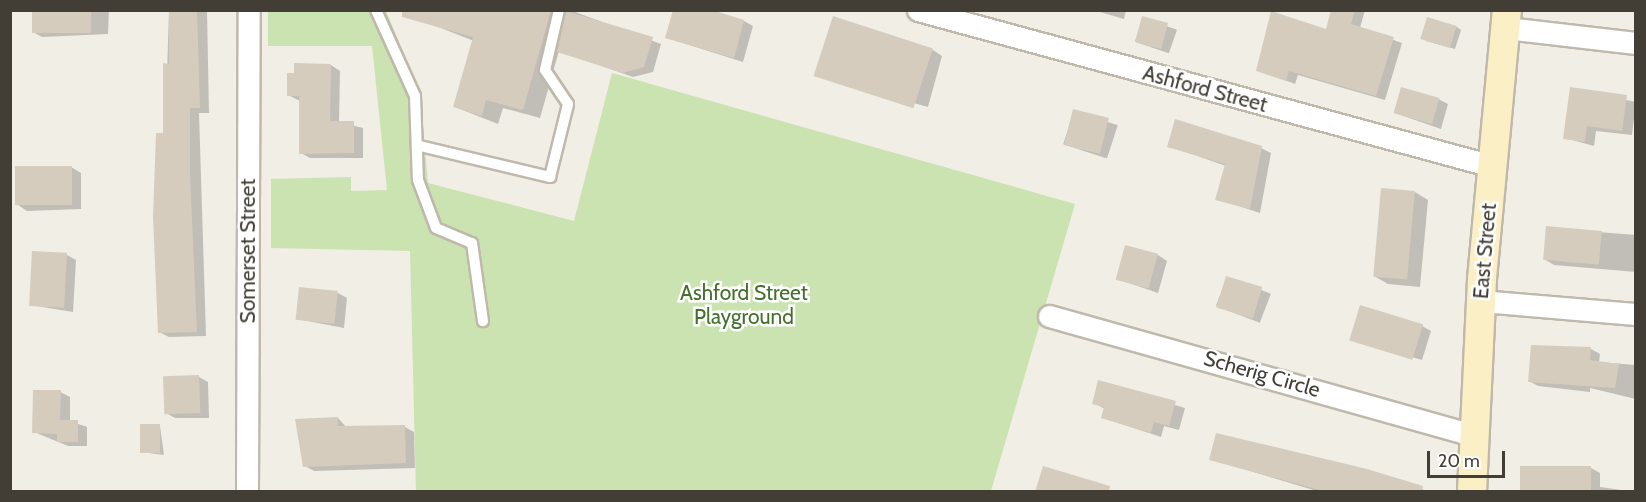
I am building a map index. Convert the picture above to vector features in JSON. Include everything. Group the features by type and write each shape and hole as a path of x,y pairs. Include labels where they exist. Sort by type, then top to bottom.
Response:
{"main road":[{"name":"East Street","path":"1472,492 1481,300 1507,19"}],"street":[{"name":"Somerset Street","path":"247,492 249,10"},
{"name":"Ashford Street","path":"918,10 1492,166"},
{"path":"1507,19 1635,43"},
{"path":"1481,300 1635,314"},
{"name":"Scherig Circle","path":"1049,316 1473,435"}],"lane":[{"path":"376,10 415,96 420,146 418,180 436,228 472,243 483,321"},
{"path":"420,146 550,177 568,104 545,70 559,10"}],"green space":[{"name":"Ashford Street Playground","path":"268,11 386,11 420,92 428,183 574,221 612,73 1075,204 991,491 416,491 410,251 271,248 271,179 351,177 351,191 387,190 372,46 268,46"}],"building":[{"path":"32,10 91,10 91,33 32,33"},
{"path":"169,10 197,10 200,108 190,108 190,174 197,332 158,333 153,217 156,133 163,133 163,63 169,64"},
{"path":"402,10 551,10 523,110 486,100 482,116 453,107 473,37 402,17"},
{"path":"673,10 712,10 744,20 734,58 665,38"},
{"path":"1331,10 1355,10 1351,24 1394,37 1376,96 1289,71 1286,81 1256,71 1271,11 1326,29"},
{"path":"566,11 653,37 644,67 623,73 557,52"},
{"path":"833,16 933,48 913,108 814,76"},
{"path":"1142,16 1168,23 1161,49 1135,42"},
{"path":"1427,17 1457,26 1450,48 1420,39"},
{"path":"294,63 331,64 330,121 354,121 354,153 299,154 299,96 287,96 287,73 294,73"},
{"path":"1401,87 1439,98 1432,124 1394,113"},
{"path":"1570,87 1627,95 1622,131 1587,126 1585,142 1563,139"},
{"path":"1073,109 1109,118 1100,154 1064,145"},
{"path":"1175,119 1262,146 1250,209 1215,200 1225,164 1167,147"},
{"path":"15,166 72,166 72,205 15,205"},
{"path":"1381,188 1415,191 1407,280 1373,277"},
{"path":"1546,226 1602,231 1599,265 1543,260"},
{"path":"1125,245 1158,254 1149,289 1116,280"},
{"path":"32,251 67,253 64,308 29,306"},
{"path":"1226,276 1262,287 1253,319 1216,308"},
{"path":"299,287 338,291 334,324 296,320"},
{"path":"1360,305 1423,324 1412,360 1349,340"},
{"path":"1531,345 1591,347 1590,360 1619,364 1615,388 1528,382"},
{"path":"199,375 200,413 164,414 163,376"},
{"path":"1098,380 1176,401 1169,426 1154,422 1151,433 1101,418 1104,407 1092,404"},
{"path":"33,390 61,390 60,420 78,420 78,442 57,442 57,434 32,433"},
{"path":"338,417 338,426 405,425 406,463 303,467 295,419"},
{"path":"140,424 160,424 160,453 140,453"},
{"path":"1216,433 1367,469 1423,486 1422,492 1327,492 1209,460"},
{"path":"1043,466 1110,486 1109,492 1035,492"},
{"path":"1520,466 1591,466 1591,492 1520,492"}]}
